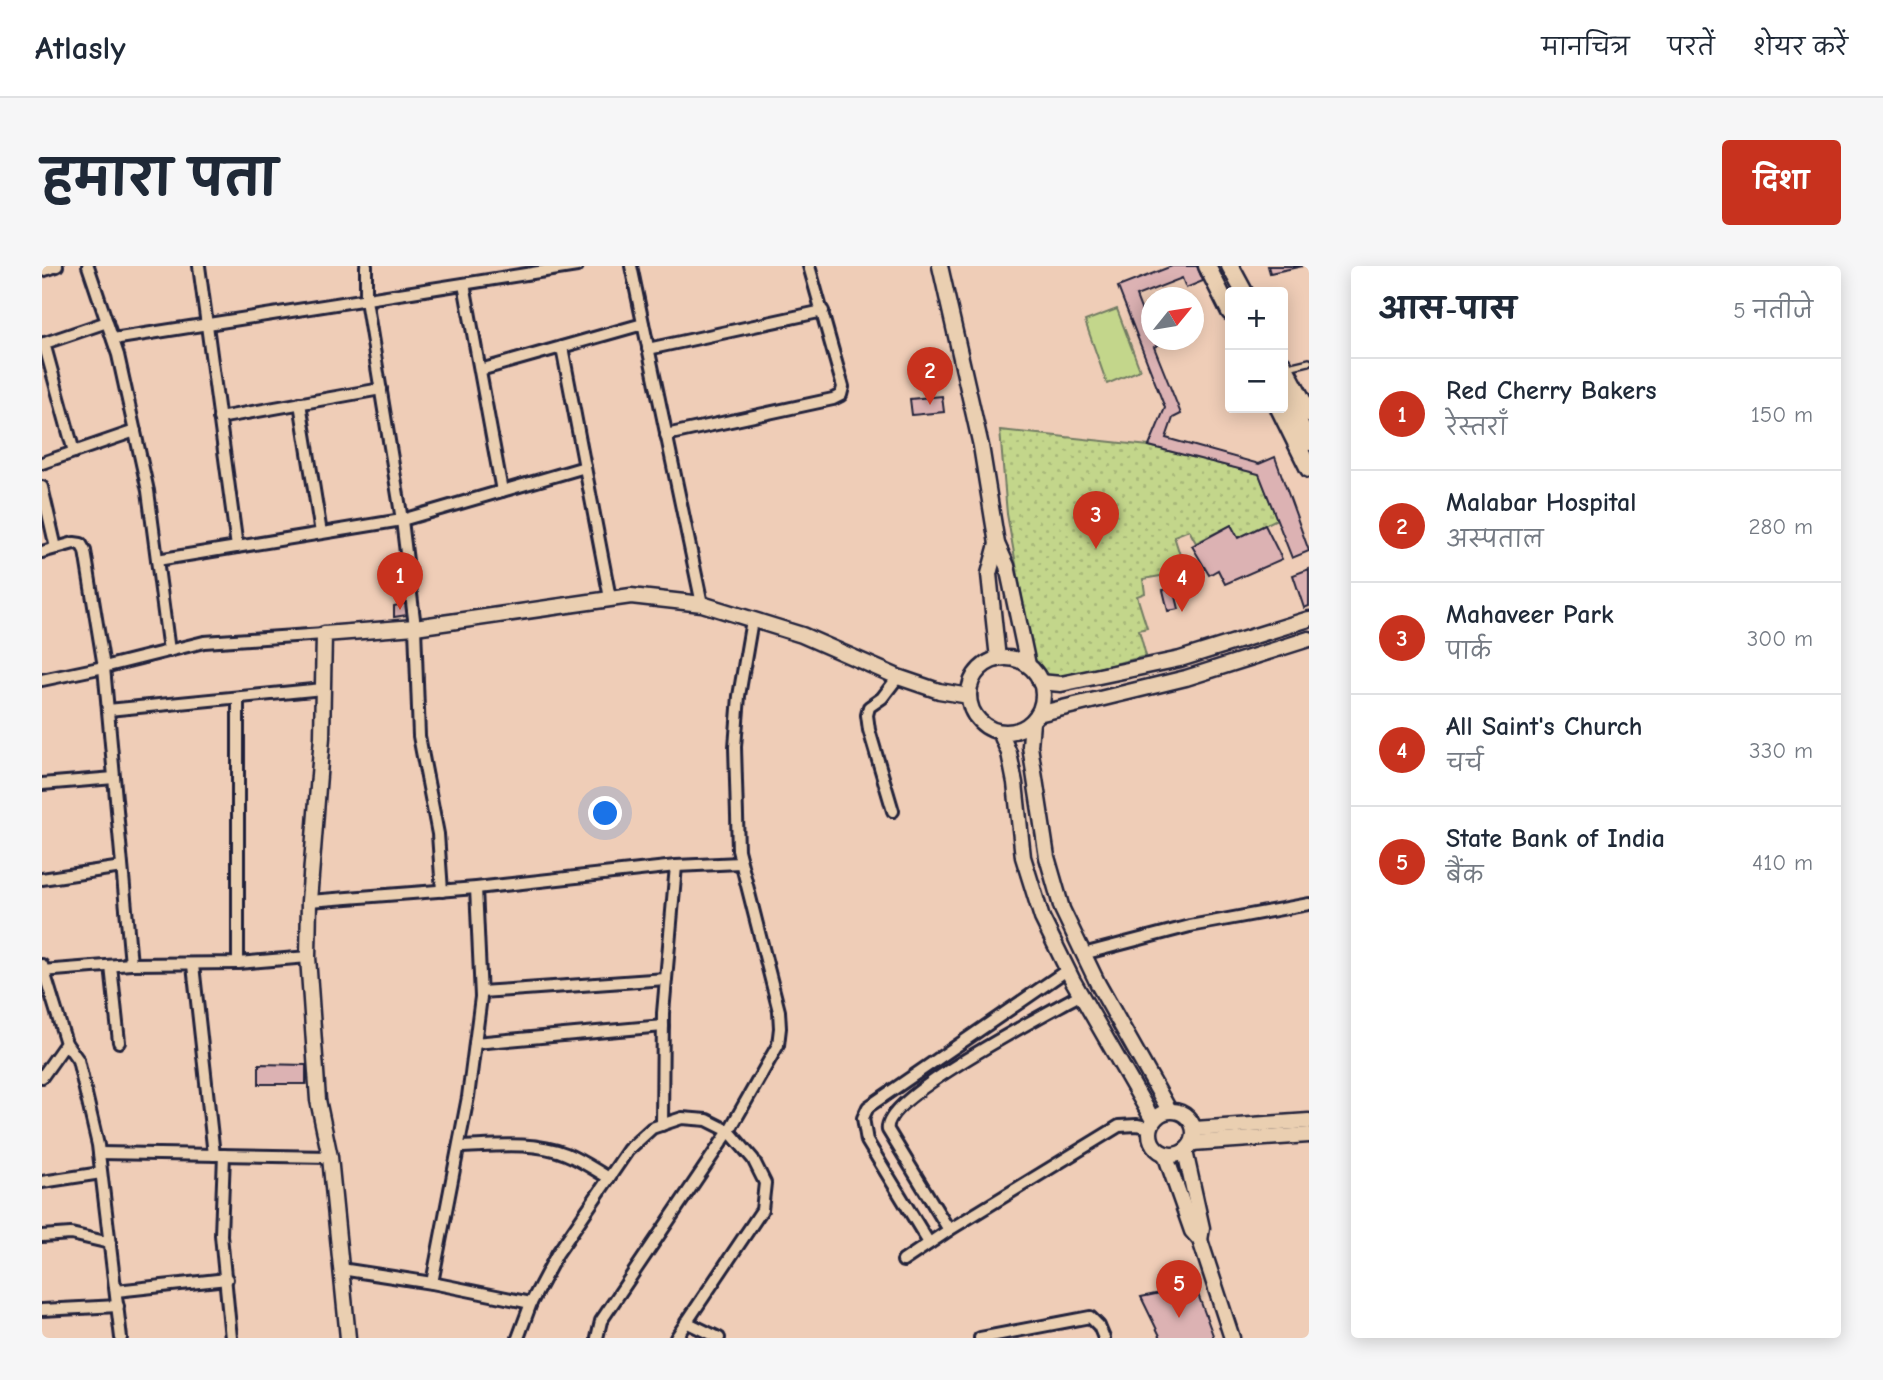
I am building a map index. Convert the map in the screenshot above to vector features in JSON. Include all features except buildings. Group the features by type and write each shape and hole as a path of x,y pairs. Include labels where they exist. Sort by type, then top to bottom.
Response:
{"main road":[{"path":"1207,266 1225,302"},
{"path":"1219,266 1230,287"},
{"path":"1230,266 1241,287"},
{"path":"1288,374 1309,413"},
{"path":"1288,402 1309,442"},
{"path":"1281,413 1309,469"}],"street":[{"path":"42,271 57,266"},
{"path":"88,266 113,339 148,491 169,652"},
{"path":"199,266 237,547"},
{"path":"366,266 366,300 402,520 415,627 419,736 438,834 442,891"},
{"path":"113,339 577,266"},
{"path":"631,266 702,604"},
{"path":"666,435 838,397 843,387 808,266"},
{"path":"944,267 981,446 997,544 1007,566 1028,665 1040,682 1043,693 1030,746 1047,856 1062,909 1083,954 1170,1110"},
{"path":"464,284 502,491"},
{"path":"648,349 823,311"},
{"path":"74,452 43,344 107,322"},
{"path":"480,370 643,324"},
{"path":"562,347 610,598"},
{"path":"219,418 381,389"},
{"path":"300,403 321,533"},
{"path":"42,463 135,431"},
{"path":"157,559 402,520 585,467"},
{"path":"42,487 56,548"},
{"path":"42,552 74,543 81,544 85,551 104,667 131,964"},
{"path":"997,544 989,573 998,659"},
{"path":"42,680 204,642 415,627 631,596 702,604 802,635 898,677 939,691 969,696"},
{"path":"1040,682 1060,684 1180,659 1309,619"},
{"path":"597,1338 601,1321 729,1131 780,1038 779,1011 738,850 735,747 739,696 752,620"},
{"path":"324,634 308,957 317,1100 330,1157 348,1338"},
{"path":"1028,665 1014,659 998,659 983,666 972,679 969,696 973,712 984,725 1000,732 1012,732 1035,718 1186,678 1309,639"},
{"path":"893,811 867,715 869,707 882,698 898,677"},
{"path":"108,709 323,689"},
{"path":"238,698 238,963"},
{"path":"1000,732 1009,753 1015,783 1023,857 1042,918 1067,970 1152,1124 1152,1141 1165,1154 1192,1231 1200,1240 1232,1338"},
{"path":"42,784 114,778"},
{"path":"309,901 476,888 676,866 740,863"},
{"path":"662,1125 663,1026 676,866"},
{"path":"42,878 122,867"},
{"path":"432,1283 458,1147 481,992 476,888"},
{"path":"1083,954 1190,926 1309,904"},
{"path":"121,1338 99,1153 78,1060 66,1044 42,969 131,964 238,963 308,957"},
{"path":"193,965 219,1155 221,1235 231,1338"},
{"path":"111,966 119,1042"},
{"path":"929,1242 867,1141 863,1118 869,1107 1067,970"},
{"path":"481,992 666,979"},
{"path":"949,1230 888,1130 889,1118 931,1081 1081,994"},
{"path":"475,1043 663,1026"},
{"path":"42,1077 66,1044"},
{"path":"903,1261 929,1242 1119,1126 1152,1124 1162,1112 1170,1110 1183,1113 1192,1121 1191,1141 1202,1228 1200,1240"},
{"path":"518,1338 531,1303 557,1254 628,1150 652,1128 681,1118 707,1120 729,1131 753,1159 765,1182 762,1210 676,1338"},
{"path":"1165,1154 1175,1155 1191,1141 1309,1121"},
{"path":"1191,1141 1309,1135"},
{"path":"458,1147 528,1146 548,1149 568,1154 609,1178"},
{"path":"99,1153 330,1157"},
{"path":"42,1182 101,1173"},
{"path":"42,1236 71,1234 110,1242"},
{"path":"341,1269 432,1283 531,1303"},
{"path":"116,1291 227,1279"},
{"path":"42,1310 118,1306"},
{"path":"981,1338 1032,1333 1090,1317 1099,1326 1104,1338"},
{"path":"686,1322 719,1338"}],"lane":[{"path":"1288,365 1309,362"}],"green space":[{"path":"1117,309 1140,370 1107,384 1085,321"},
{"path":"1000,430 1149,446 1259,474 1277,519 1238,538 1231,525 1196,543 1189,530 1174,536 1180,555 1166,575 1143,579 1145,593 1137,596 1147,628 1139,630 1146,656 1050,680 1034,665 1007,514"}],"place":[{"name":"Malabar Hospital","path":"930,405"},
{"name":"Mahaveer Park","path":"1096,549"},
{"name":"Red Cherry Bakers","path":"400,610"},
{"name":"All Saint's Church","path":"1182,612"},
{"name":"State Bank of India","path":"1179,1318"}]}
